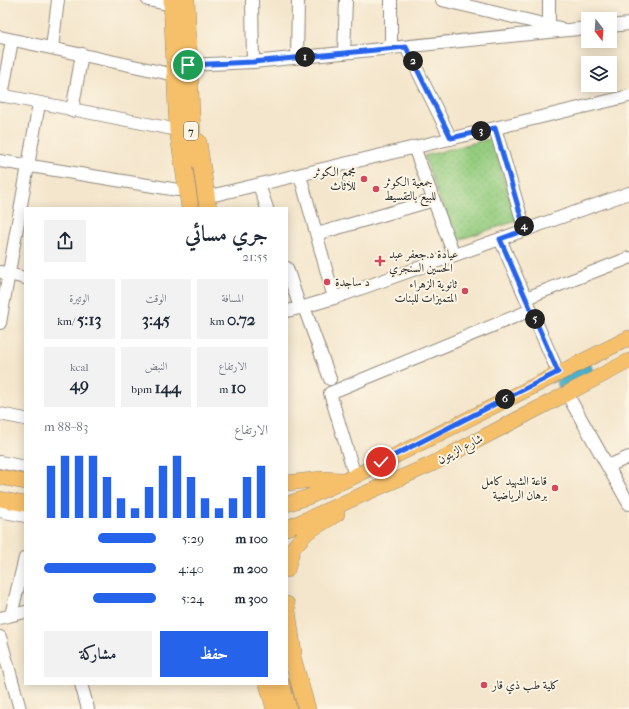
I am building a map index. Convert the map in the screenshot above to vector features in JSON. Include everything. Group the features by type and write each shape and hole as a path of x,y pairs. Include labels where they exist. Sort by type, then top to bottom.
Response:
{"highway":[{"name":"7","path":"176,2 181,70 178,132 205,204"},
{"name":"7","path":"181,70 190,99 190,207"},
{"path":"190,99 205,204"},
{"path":"178,132 176,169 181,207"},
{"path":"288,642 307,709"},
{"path":"288,673 298,709"},
{"path":"268,685 275,709"},
{"path":"282,685 288,709"}],"main road":[{"name":"شارع الزيتون","path":"288,504 308,497 350,478 628,338"},
{"path":"628,338 623,342 622,351 626,357 629,358"},
{"path":"588,358 598,358 604,364 604,368 598,377"},
{"name":"شارع الزيتون","path":"288,528 432,464 629,361"},
{"path":"288,566 293,548 307,532 328,519 432,464"},
{"path":"0,477 24,482"},
{"path":"288,483 321,479 350,478"},
{"path":"0,499 24,504"},
{"path":"288,610 299,681"}],"street":[{"path":"52,48 58,0"},
{"path":"148,0 176,2"},
{"path":"252,0 253,62"},
{"path":"297,58 298,0"},
{"path":"344,53 346,0"},
{"path":"390,48 391,0"},
{"path":"442,0 480,4 549,26 569,30"},
{"path":"549,0 549,26"},
{"path":"617,25 629,24"},
{"path":"0,37 82,54 181,70 581,29"},
{"path":"12,40 1,96 178,132"},
{"path":"406,47 451,138"},
{"path":"72,111 82,54"},
{"path":"205,204 259,185 629,96"},
{"path":"0,323 4,273 39,104"},
{"path":"495,128 525,230"},
{"path":"414,147 454,255"},
{"path":"0,161 178,190"},
{"path":"300,175 334,298"},
{"path":"259,185 266,207"},
{"path":"288,312 334,298 629,193"},
{"path":"317,234 434,200"},
{"path":"500,239 558,372"},
{"path":"526,298 629,258"},
{"path":"288,271 330,379"},
{"path":"4,273 24,278"},
{"path":"350,478 330,393 531,310"},
{"path":"567,394 629,503"},
{"path":"0,414 24,419"},
{"path":"608,466 629,457"},
{"path":"0,462 24,467"},
{"path":"0,511 24,516"},
{"path":"6,617 24,561"},
{"path":"6,617 24,612"},
{"path":"0,637 5,675 20,709"},
{"path":"81,685 88,709"}],"green space":[{"path":"492,138 516,221 455,241 424,156"}],"water":[{"path":"590,363 595,376 562,394 556,381"}],"place":[{"name":"مجمع الكوثر للاثاث","path":"364,179"},
{"name":"جمعية الكوثر للبيع بالتقسيط","path":"376,189"},
{"name":"عيادة د.جعفر عبد الحسين السنجري","path":"380,261"},
{"name":"د ساجدة","path":"327,282"},
{"name":"ثانوية الزهراء المتميزات للبنات","path":"465,291"},
{"name":"قاعة الشهيد كامل برهان الرياضية","path":"555,488"},
{"name":"كلية طب ذي قار","path":"484,685"}],"route":[{"path":"188,65 253,62 406,47 451,138 495,128 525,230 500,239 558,372 381,462"}]}
